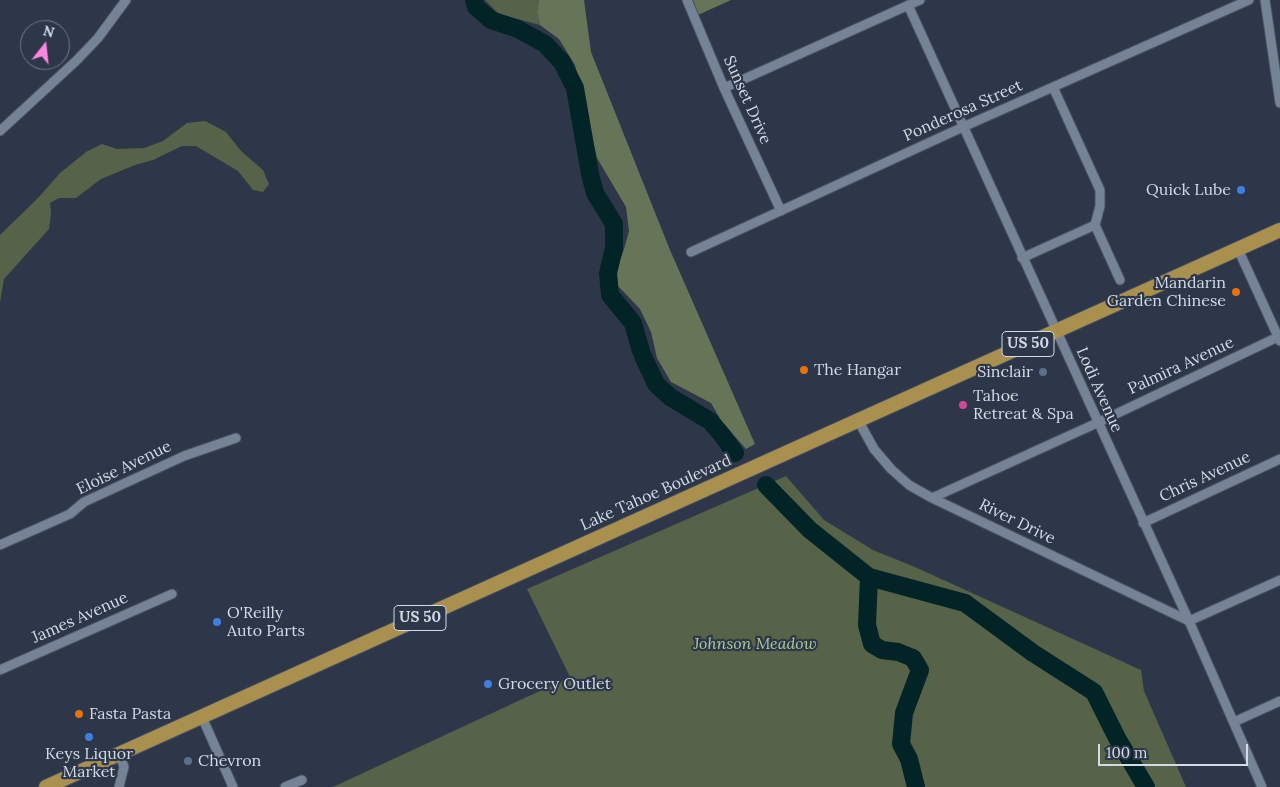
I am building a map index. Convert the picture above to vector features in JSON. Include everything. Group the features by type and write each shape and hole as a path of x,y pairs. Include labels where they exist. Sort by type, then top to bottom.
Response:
{"highway":[{"name":"Lake Tahoe Boulevard","path":"46,787 1280,230"}],"street":[{"path":"0,131 76,61 98,38 126,0"},
{"name":"Sunset Drive","path":"687,0 724,88 781,211"},
{"path":"724,88 920,0"},
{"name":"Ponderosa Street","path":"691,252 963,127 1249,0"},
{"path":"1265,0 1280,103"},
{"name":"Lodi Avenue","path":"908,6 1189,621 1262,787"},
{"path":"1053,87 1100,190 1100,206 1095,225 1120,280"},
{"path":"1022,258 1095,225"},
{"path":"1238,249 1279,338"},
{"name":"Palmira Avenue","path":"932,498 1279,338"},
{"name":"River Drive","path":"858,420 874,449 891,469 909,485 932,498 1189,621"},
{"name":"Eloise Avenue","path":"0,545 70,514 84,502 184,456 236,438"},
{"name":"Chris Avenue","path":"1143,523 1280,459"},
{"path":"1189,621 1280,580"},
{"name":"James Avenue","path":"0,670 172,594"},
{"path":"1234,722 1280,701"},
{"path":"202,717 233,787"},
{"path":"119,787 124,767 120,754"},
{"path":"285,787 302,780"}],"green space":[{"path":"485,0 539,0 537,13 540,25 499,14"},
{"path":"539,0 584,0 591,52 670,250 755,444 746,449 722,422 711,403 671,382 657,358 651,332 640,309 618,286 616,272 629,231 626,207 597,158 575,65 559,39 540,25 537,13"},
{"path":"692,0 731,0 698,15"},
{"path":"205,121 226,132 241,151 263,170 269,184 263,192 253,190 238,171 196,146 182,146 153,160 101,179 76,198 59,198 50,203 49,229 4,279 0,302 0,235 39,197 60,173 86,152 102,144 117,149 144,148 163,141 187,123"},
{"name":"Johnson Meadow","path":"786,476 824,520 873,550 915,567 1141,670 1144,691 1186,787 333,787 570,677 527,589"}],"waterway":[{"path":"474,0 476,7 491,20 518,29 545,44 562,62 575,88 595,193 614,224 614,248 608,273 610,295 633,323 641,351"},
{"path":"643,356 656,384 670,397 710,421 735,453"},
{"path":"766,485 810,530 869,577 965,603 1033,653 1094,692 1117,738 1146,787"},
{"path":"869,577 867,625 872,644 882,650 898,652 913,658 920,670 904,713 901,744 909,759 916,787"}],"place":[{"name":"Quick Lube","path":"1241,190"},
{"name":"Mandarin Garden Chinese","path":"1236,292"},
{"name":"The Hangar","path":"804,370"},
{"name":"Sinclair","path":"1043,372"},
{"name":"Tahoe Retreat & Spa","path":"963,405"},
{"name":"O'Reilly Auto Parts","path":"217,622"},
{"name":"Grocery Outlet","path":"488,684"},
{"name":"Fasta Pasta","path":"79,714"},
{"name":"Keys Liquor Market","path":"89,737"},
{"name":"Chevron","path":"188,761"}]}
